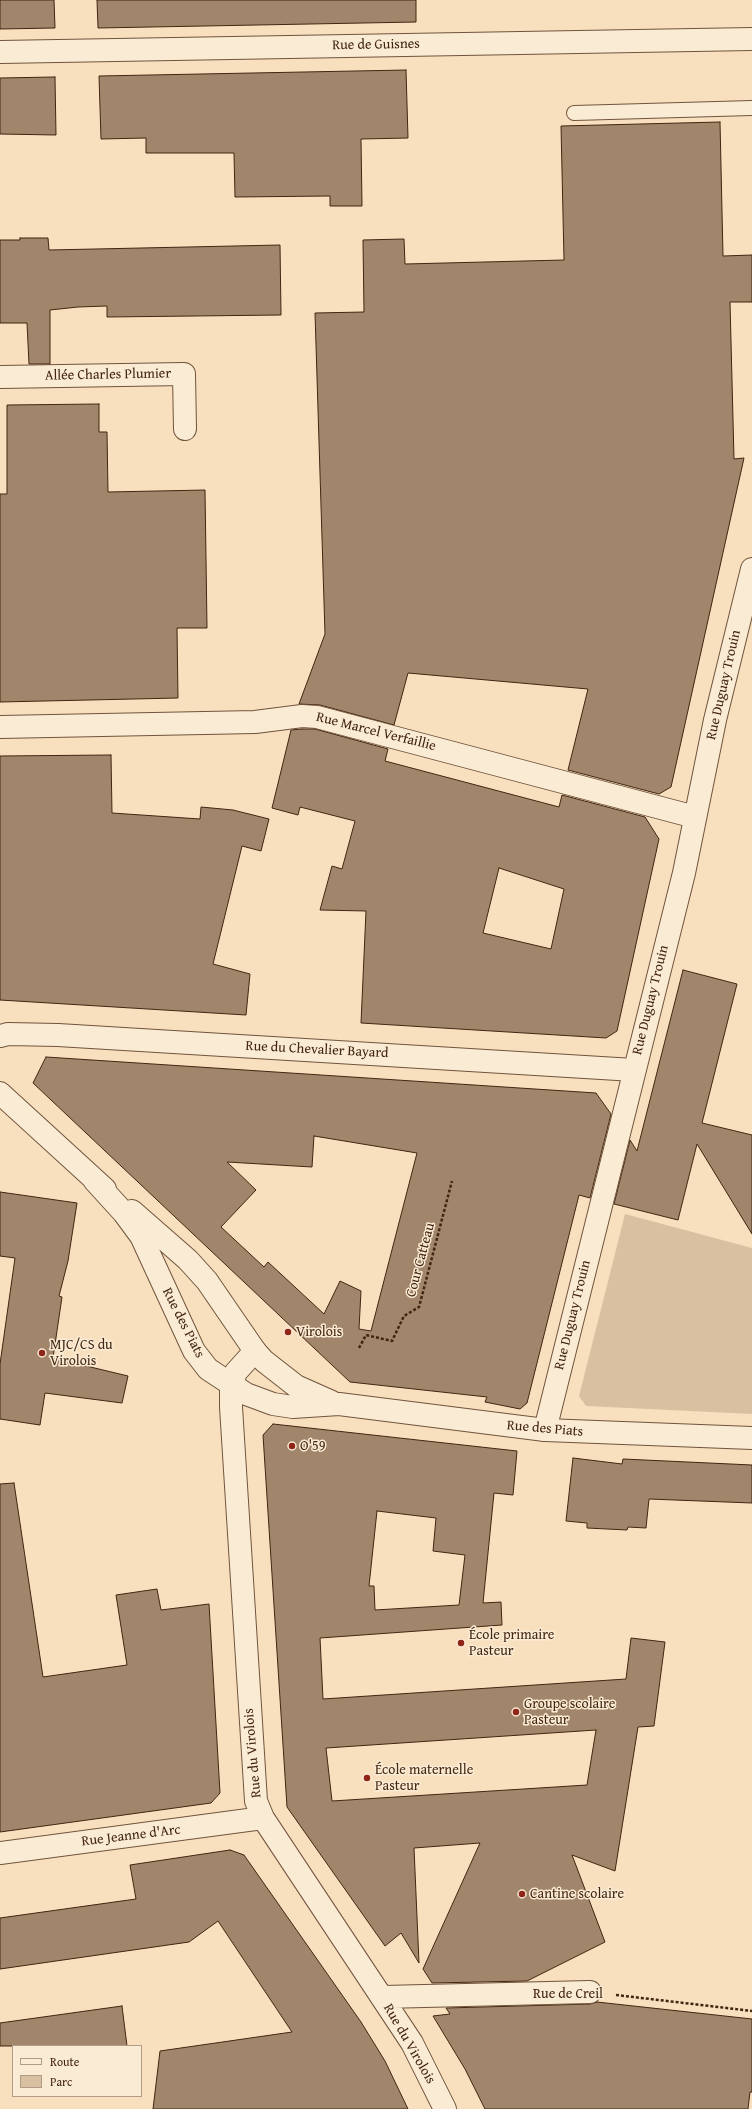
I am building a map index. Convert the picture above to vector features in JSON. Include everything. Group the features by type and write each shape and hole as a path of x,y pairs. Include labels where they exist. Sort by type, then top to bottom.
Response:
{"street":[{"name":"Rue de Guisnes","path":"0,52 752,39"},
{"name":"Allée Charles Plumier","path":"0,377 184,374 185,429"},
{"name":"Rue Duguay Trouin","path":"545,1430 684,873 714,720 752,569"},
{"name":"Rue Marcel Verfaillie","path":"0,727 260,722 302,716 317,716 695,816"},
{"name":"Rue du Chevalier Bayard","path":"0,1036 8,1034 58,1035 634,1070"},
{"name":"Rue des Piats","path":"0,1093 94,1180 152,1226 188,1260 222,1301 255,1351 277,1372 296,1386 311,1394 339,1404"},
{"name":"Rue des Piats","path":"94,1180 124,1213 141,1236 194,1351 208,1369 246,1394 272,1404 293,1407 339,1404 545,1430 752,1438"},
{"name":"Rue du Virolois","path":"255,1351 236,1372 232,1386 232,1452 256,1801 263,1818 412,2043 445,2109"},
{"name":"Rue Jeanne d'Arc","path":"0,1853 263,1818"},
{"name":"Rue de Creil","path":"383,1998 590,1992"}],"lane":[{"path":"574,113 752,108"}],"path":[{"name":"Cour Catteau","path":"359,1348 366,1334 392,1341 404,1316 419,1307 452,1181"},
{"name":"Rue de Creil","path":"590,1992 752,2011"}],"green space":[{"path":"625,1214 752,1248 752,1414 586,1406 579,1396"}],"building":[{"path":"0,0 54,0 55,28 0,29"},
{"path":"97,0 416,0 416,22 98,28"},
{"path":"406,70 408,138 361,139 362,206 330,206 330,196 235,197 234,153 146,153 146,138 101,139 99,76"},
{"path":"55,77 56,135 0,134 0,78"},
{"path":"720,122 723,256 752,255 752,302 730,302 734,459 744,458 671,787 659,794 568,770 588,689 408,673 394,725 320,705 299,704 325,634 315,313 364,312 363,240 404,239 405,264 564,260 561,126"},
{"path":"20,238 48,238 49,250 280,245 281,315 107,317 107,306 50,310 50,364 29,364 27,323 0,323 0,240 20,240"},
{"path":"99,404 99,432 107,432 108,492 205,490 207,628 177,628 178,698 0,702 0,494 7,494 7,405"},
{"path":"315,729 388,749 385,761 559,807 562,795 645,817 659,839 617,1031 606,1038 361,1023 366,911 320,910 332,866 342,869 355,821 300,807 298,815 272,808 291,730","holes":["499,868 564,889 551,949 483,933"]},
{"path":"111,755 112,813 200,819 201,807 233,810 269,819 261,851 242,846 213,964 250,974 246,1015 0,1000 0,756"},
{"path":"683,970 737,984 702,1123 752,1135 752,1234 697,1144 678,1220 614,1204 630,1140 637,1151"},
{"path":"46,1057 596,1093 611,1114 590,1198 579,1195 527,1403 520,1409 485,1402 487,1397 350,1382 33,1083","holes":["314,1136 417,1153 371,1331 359,1329 361,1291 340,1281 324,1314 268,1262 264,1267 221,1227 256,1190 227,1162 312,1167"]},
{"path":"0,1192 77,1203 68,1261 59,1296 62,1297 53,1358 128,1376 122,1403 45,1393 40,1425 0,1419 0,1364 15,1258 0,1256"},
{"path":"273,1424 517,1451 513,1495 494,1493 483,1603 501,1602 502,1625 320,1638 323,1699 626,1679 631,1638 665,1642 654,1726 638,1727 615,1871 572,1855 605,1942 527,1981 432,1983 423,1969 480,1843 414,1848 419,1963 401,1933 385,1946 287,1807 263,1435","holes":["377,1511 436,1518 433,1551 465,1555 459,1605 375,1610 374,1586 369,1586","596,1730 587,1785 332,1801 326,1748"]},
{"path":"573,1458 622,1464 623,1459 752,1465 752,1503 649,1499 646,1528 628,1527 627,1530 587,1528 587,1523 566,1521"},
{"path":"14,1483 43,1677 127,1665 116,1595 157,1589 161,1610 209,1604 220,1793 211,1803 0,1832 0,1484"},
{"path":"230,1850 244,1855 361,2022 385,2061 408,2109 153,2109 160,2051 292,2032 218,1921 189,1942 0,1969 0,1918 136,1899 130,1865"},
{"path":"597,2002 752,2019 752,2092 750,2092 748,2109 485,2109 465,2069 433,2016 450,2014 446,2008 590,2004"},
{"path":"122,2006 127,2045 0,2046 0,2023"}],"place":[{"name":"Virolois","path":"288,1332"},
{"name":"MJC/CS du Virolois","path":"42,1353"},
{"name":"O'59","path":"292,1446"},
{"name":"École primaire Pasteur","path":"461,1643"},
{"name":"Groupe scolaire Pasteur","path":"516,1712"},
{"name":"École maternelle Pasteur","path":"367,1778"},
{"name":"Cantine scolaire","path":"522,1894"}]}
